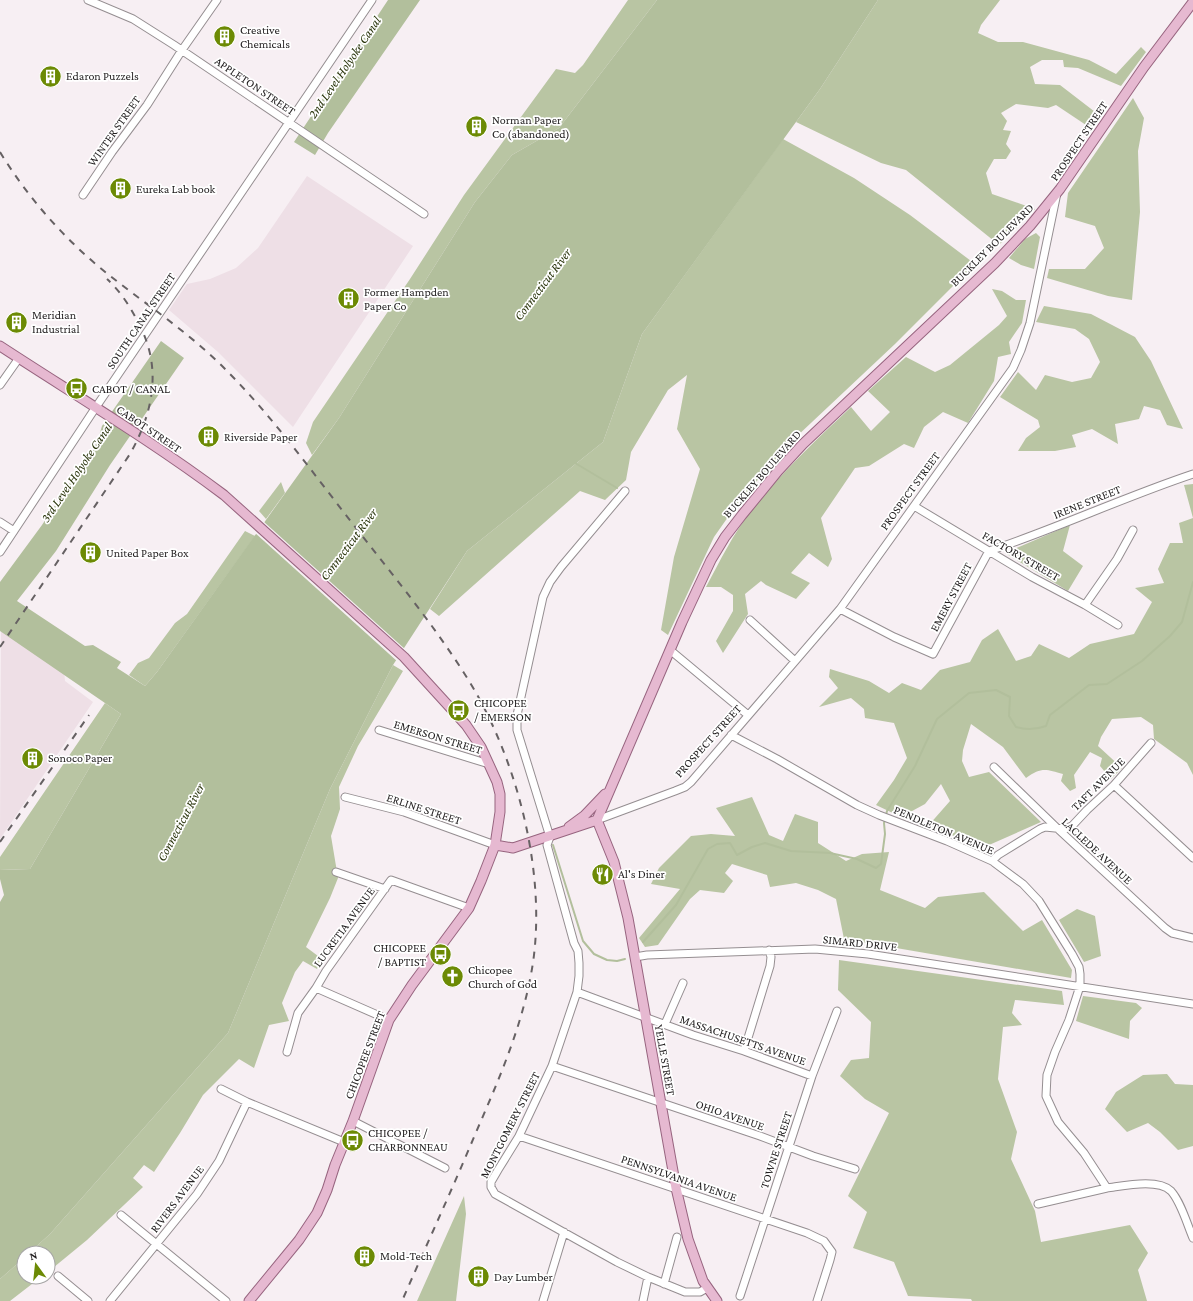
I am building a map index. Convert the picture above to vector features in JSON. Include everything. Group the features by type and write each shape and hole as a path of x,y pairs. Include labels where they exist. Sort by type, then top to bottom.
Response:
{"main road":[{"name":"PROSPECT STREET","path":"1057,193 1144,67 1193,2"},
{"name":"BUCKLEY BOULEVARD","path":"597,820 699,584 725,537 778,471 835,414 995,263 1021,237 1057,193"},
{"name":"CABOT STREET","path":"0,346 99,409 203,479 224,495 330,590"},
{"name":"CHICOPEE STREET","path":"249,1301 299,1240 317,1213 353,1121 389,1020 412,985 469,908 482,881 495,845 500,812 500,794 497,782 482,747 466,724 404,657 330,590"},
{"path":"559,834 584,816 613,785"},
{"name":"PROSPECT STREET","path":"495,845 513,848 550,837 597,820"},
{"name":"YELLE STREET","path":"597,820 614,862 625,905 676,1188 688,1239 707,1288 717,1301"}],"street":[{"name":"APPLETON STREET","path":"88,0 133,19 182,50 424,214"},
{"name":"WINTER STREET","path":"83,195 217,0"},
{"name":"SOUTH CANAL STREET","path":"0,552 99,409 291,125 372,0"},
{"name":"PROSPECT STREET","path":"597,820 685,787 691,782 840,609 1013,368 1030,323 1057,193"},
{"path":"0,385 19,358"},
{"name":"IRENE STREET","path":"989,551 1045,531 1153,487 1193,474"},
{"name":"MONTGOMERY STREET","path":"625,491 550,582 543,597 517,715 517,730 550,837 547,845 574,943 578,951 580,976 577,992 552,1066 519,1136 491,1182 491,1187 496,1194 617,1262 648,1277 685,1292 700,1292 707,1288"},
{"name":"FACTORY STREET","path":"914,506 1118,625"},
{"path":"0,522 14,531"},
{"path":"1085,605 1117,559 1133,530"},
{"name":"EMERY STREET","path":"840,609 894,637 933,654 989,551"},
{"path":"750,620 795,661"},
{"path":"670,650 748,715"},
{"name":"EMERSON STREET","path":"380,730 489,764"},
{"name":"PENDLETON AVENUE","path":"731,735 879,815 992,861 1023,884 1039,901 1053,921 1079,967 1080,986"},
{"name":"TAFT AVENUE","path":"992,861 998,855 1040,829 1065,829 1072,826 1114,785 1151,744"},
{"name":"LACLEDE AVENUE","path":"994,768 1165,928 1172,932 1193,938"},
{"path":"1114,785 1193,858"},
{"name":"ERLINE STREET","path":"345,797 404,812 495,845"},
{"path":"336,872 385,889"},
{"name":"LUCRETIA AVENUE","path":"287,1052 298,1013 336,956 391,880 469,908"},
{"name":"SIMARD DRIVE","path":"635,957 647,955 815,949 868,954 1080,986"},
{"path":"744,1051 770,966 771,957 769,950"},
{"path":"665,1024 683,983"},
{"path":"1108,1188 1084,1153 1058,1122 1046,1096 1047,1075 1069,1020 1080,986 1193,1004"},
{"path":"316,988 389,1020"},
{"name":"MASSACHUSETTS AVENUE","path":"577,992 693,1035 744,1051 812,1076"},
{"name":"TOWNE STREET","path":"740,1296 812,1076 837,1011"},
{"name":"OHIO AVENUE","path":"552,1066 788,1147 855,1168"},
{"path":"221,1089 247,1102 344,1142"},
{"name":"RIVERS AVENUE","path":"110,1301 197,1194 219,1160 247,1102"},
{"path":"353,1121 445,1168"},
{"name":"PENNSYLVANIA AVENUE","path":"519,1136 676,1188 824,1241 832,1252 816,1301"},
{"path":"1038,1204 1108,1188 1144,1184 1159,1185 1170,1190 1177,1201 1193,1238"},
{"path":"122,1215 226,1301"},
{"path":"543,1299 564,1232"},
{"path":"664,1284 677,1237"},
{"path":"58,1276 88,1301"},
{"path":"643,1301 648,1277"}],"shaded area":[{"path":"628,0 657,0 559,128 512,155 475,202 339,418 312,455 306,443 313,422 410,279 464,195 556,69 575,73 583,65"},
{"path":"878,0 1000,0 981,25 978,33 998,42 1023,42 1089,60 1116,74 1141,47 1146,52 1121,86 1078,68 1064,67 1063,60 1042,60 1030,67 1035,84 1060,85 1099,115 1092,129 1056,105 1048,108 1016,104 1001,113 1007,121 1003,130 1011,131 1006,144 1011,151 1006,159 994,159 986,173 992,194 1035,209 999,245 906,170 881,163 796,122 820,89"},
{"path":"1133,98 1144,118 1138,151 1140,212 1132,300 1108,296 1047,278 1049,269 1085,269 1104,248 1095,226 1065,217 1068,193"},
{"path":"783,139 854,178 910,215 975,264 895,344 795,438 740,500 714,537 668,635 661,630 674,557 700,469 677,429 687,375 668,390 631,452 626,480 605,500 580,491 439,616 430,609 467,551 603,442 642,334"},
{"path":"307,176 413,246 293,427 218,352 169,310 187,284 210,279 236,268 258,248"},
{"path":"1036,233 1040,237 1034,269 1021,265 1009,258 1025,239"},
{"path":"992,289 1002,291 1016,300 1026,300 1022,323 1009,342 1011,354 998,357 994,381 968,423 943,412 924,427 914,448 904,444 869,466 855,468 821,518 832,559 828,567 809,553 791,573 810,583 796,599 766,585 761,581 745,594 748,614 723,653 716,641 733,611 733,595 721,587 706,587 744,520 762,497 787,470 851,407 871,431 890,412 868,391 906,357 935,372 950,365 999,325 1007,316"},
{"path":"1044,306 1091,314 1135,337 1151,361 1183,429 1167,425 1160,410 1144,406 1139,419 1115,424 1118,444 1092,429 1072,435 1076,447 1055,451 1018,451 1026,438 1040,427 1038,420 1000,397 1018,372 1036,390 1045,375 1072,382 1091,378 1100,362 1089,339 1075,329 1036,322"},
{"path":"281,482 285,493 266,519 259,511"},
{"path":"1193,484 1193,518 1184,485"},
{"path":"1193,518 1193,775 1187,763 1154,739 1153,725 1141,717 1112,719 1101,737 1098,746 1122,768 1111,779 1100,766 1102,758 1090,752 1074,775 1076,788 1070,791 1061,781 1063,774 1044,770 1036,772 1026,778 1003,747 971,724 963,750 962,761 969,777 989,772 1041,822 980,849 967,841 928,826 950,801 941,784 925,804 901,817 876,805 894,780 907,758 894,723 865,718 864,709 851,698 819,707 838,688 829,677 830,669 869,681 889,693 902,683 921,690 940,670 970,662 982,640 998,629 1016,661 1031,656 1039,644 1069,658 1090,644 1134,634 1152,602 1135,588 1164,583 1158,569 1170,543 1183,543 1179,523"},
{"path":"1070,525 1063,551 1083,566 1068,591 1005,553"},
{"path":"245,531 255,536 157,672 145,686 129,675 138,663 149,658 175,623 187,614"},
{"path":"1,631 64,670 65,681 93,702 0,839"},
{"path":"393,665 403,671 358,746 339,787 340,809 331,836 338,878 306,947 322,959 317,969 303,961 295,972 282,1003 289,1021 269,1025 254,1068 239,1059 203,1095 154,1172 144,1165 133,1178 143,1187 87,1240 56,1265 56,1245 38,1245 50,1234 228,1033 330,789"},
{"path":"105,703 121,714 30,869 0,870 0,857"},
{"path":"752,797 769,835 783,841 795,814 818,822 818,843 846,861 862,854 889,852 880,890 925,908 938,897 984,892 1023,931 1042,920 1072,970 1071,978 844,939 836,899 818,890 796,883 770,887 767,875 732,864 725,873 733,881 724,893 700,890 690,899 658,945 645,947 639,938 680,889 651,884 659,868 691,836 711,834 735,836 716,808"},
{"path":"1077,909 1095,916 1101,956 1084,962 1059,920"},
{"path":"839,960 1062,991 1064,1005 1015,1000 1012,1013 1022,1025 1003,1027 998,1079 1017,1132 1011,1159 1035,1211 1041,1242 1130,1225 1148,1253 1138,1270 1147,1301 972,1301 971,1299 908,1296 894,1262 853,1248 867,1212 848,1196 889,1113 865,1099 840,1076 851,1060 869,1058 871,1022 838,990"},
{"path":"1083,996 1136,1003 1142,1008 1130,1021 1129,1039 1076,1021"},
{"path":"1167,1074 1175,1084 1193,1085 1193,1146 1178,1150 1160,1132 1148,1123 1127,1132 1105,1109 1116,1092 1143,1075"},
{"path":"464,1196 466,1214 456,1301 417,1301"},
{"path":"16,1265 16,1285 31,1285 10,1301 0,1301 0,1279"}],"water":[{"name":"2nd Level Holyoke Canal","path":"388,0 420,0 328,133 315,155 294,142"},
{"name":"Connecticut River","path":"657,0 878,0 820,89 642,334 603,442 467,551 393,665 330,789 228,1033 50,1234 38,1245 16,1245 16,1265 0,1279 0,902 4,895 0,879 0,870 30,869 121,714 0,631 0,582 42,525 83,463 90,455 102,426 161,341 184,358 110,465 56,551 17,601 85,646 93,645 121,662 117,668 145,686 157,672 339,418 475,202 512,155 559,128"}],"pier":[{"path":"263,521 406,650 398,662 254,532"}],"waterway":[{"path":"575,463 617,488"},
{"path":"643,942 676,905 708,849 717,844 730,843 737,855 752,847 765,843 791,851 830,853 857,859 876,868 881,864 885,834 884,823 887,811 915,766 937,719 969,693 996,690 1010,697 1009,716 1016,727 1031,729 1046,726 1050,715 1089,685 1107,684 1142,661 1170,636 1182,622 1193,582"},
{"path":"553,845 583,941 594,954 607,960 617,961 625,959"}],"railway":[{"path":"0,152 35,202 78,248 109,275 184,332 213,357 243,388 276,426 410,597 464,673 482,703 498,737 511,772 522,808 530,846 535,883 536,920 534,955 530,979 525,1002 502,1071 402,1301"},
{"path":"0,647 130,454 138,438 149,407 153,375 147,342 130,307 122,295 107,279"},
{"path":"0,842 89,715"}],"place":[{"name":"Creative Chemicals","path":"224,37"},
{"name":"Edaron Puzzels","path":"50,76"},
{"name":"Norman Paper Co (abandoned)","path":"476,127"},
{"name":"Eureka Lab book","path":"121,189"},
{"name":"Former Hampden Paper Co","path":"348,299"},
{"name":"Meridian Industrial","path":"16,322"},
{"name":"CABOT / CANAL","path":"76,389"},
{"name":"Riverside Paper","path":"209,437"},
{"name":"United Paper Box","path":"90,553"},
{"name":"CHICOPEE / EMERSON","path":"459,710"},
{"name":"Sonoco Paper","path":"32,758"},
{"name":"Al's Diner","path":"602,874"},
{"name":"CHICOPEE / BAPTIST","path":"441,955"},
{"name":"Chicopee Church of God","path":"453,977"},
{"name":"CHICOPEE / CHARBONNEAU","path":"352,1140"},
{"name":"Mold-Tech","path":"365,1256"},
{"name":"Day Lumber","path":"478,1277"}],"water label":[{"name":"3rd Level Holyoke Canal","path":"76,472"}]}
